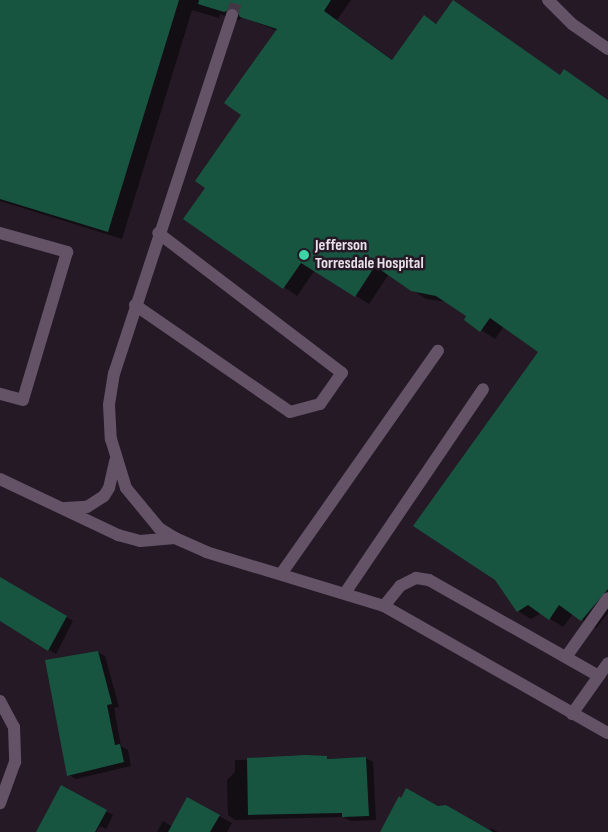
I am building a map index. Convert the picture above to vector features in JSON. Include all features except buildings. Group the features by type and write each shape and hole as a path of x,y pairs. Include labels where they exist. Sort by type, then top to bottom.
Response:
{"street":[{"path":"548,0 572,24 608,49"},
{"path":"232,15 158,233 114,373 109,405 116,456 126,488 159,528 175,538 206,552 384,606 608,733"},
{"path":"0,233 67,252 23,400 0,394"},
{"path":"135,305 290,412 320,404 342,373 158,233"},
{"path":"280,574 438,351"},
{"path":"345,593 483,389"},
{"path":"60,508 77,509 96,503 109,488 116,456"},
{"path":"0,479 118,535 140,541 175,538"},
{"path":"384,606 400,586 416,578 429,580 599,676"},
{"path":"566,657 608,598"},
{"path":"572,714 608,663"},
{"path":"0,701 14,727 15,762 0,803"}],"tunnel":[{"path":"232,15 237,0"}],"place":[{"name":"Jefferson Torresdale Hospital","path":"304,255"}]}
